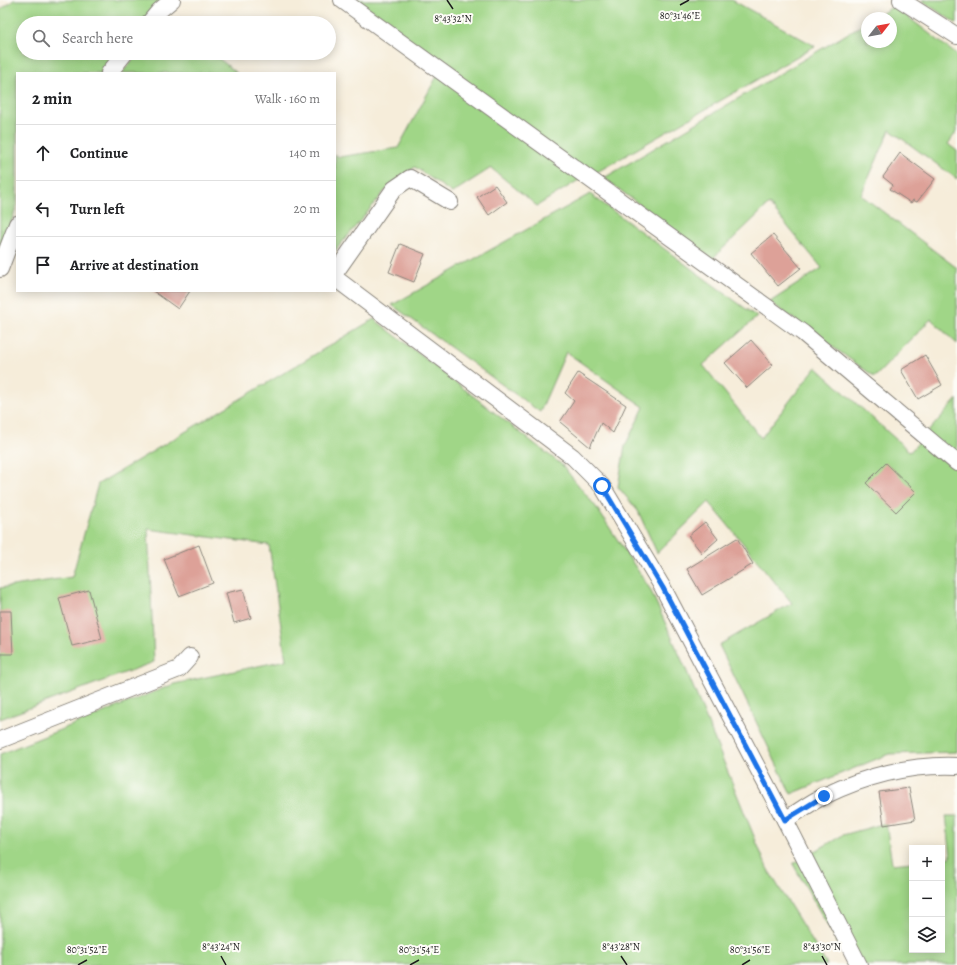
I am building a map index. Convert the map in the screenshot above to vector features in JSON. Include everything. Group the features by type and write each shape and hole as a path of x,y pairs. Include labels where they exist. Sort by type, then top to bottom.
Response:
{"street":[{"path":"155,16 172,0"},
{"path":"342,0 804,333 957,463"},
{"path":"901,0 957,36"},
{"path":"111,72 120,60"},
{"path":"336,272 394,189 410,178 450,202"},
{"path":"0,269 16,227"},
{"path":"336,279 573,457 602,486 663,588 785,820 858,965"},
{"path":"0,740 179,670 190,657"},
{"path":"785,820 824,796 881,773 938,765 957,766"}],"green space":[{"path":"14,0 161,0 147,16 16,16 16,60 112,60 103,72 16,72 16,208 0,257 0,10"},
{"path":"353,0 732,0 815,46 592,175 590,173 537,206 491,168 452,193 415,167 385,191 336,250 336,155 339,157 398,148 443,65"},
{"path":"921,0 957,0 957,24"},
{"path":"894,6 957,55 957,131 948,144 957,151 957,179 890,130 861,195 957,268 957,344 931,319 875,377 770,302 822,268 769,204 712,259 604,178 861,26 861,48 897,48 897,12 884,12"},
{"path":"132,60 221,60 236,72 123,72"},
{"path":"590,194 757,317 703,365 761,438 816,367 910,452 957,399 957,752 889,754 791,794 719,645 792,603 709,502 657,553 638,511 618,487 625,446 644,407 566,352 540,412 392,305"},
{"path":"374,319 562,465 596,507 650,589 685,667 767,868 827,965 0,965 0,754 174,684 286,660 269,545 148,529 154,662 0,719 0,588 72,577 98,484"},
{"path":"946,816 957,816 957,965 850,965 793,864 843,835 886,823 892,864 909,862 909,953 945,953 945,858 951,857"}],"building":[{"path":"900,153 935,179 917,202 913,200 911,203 890,189 893,185 883,177"},
{"path":"495,185 507,202 489,215 477,197"},
{"path":"773,235 801,268 778,286 751,253"},
{"path":"400,244 425,254 414,282 389,272"},
{"path":"154,292 189,292 178,309"},
{"path":"751,340 773,365 747,388 725,363"},
{"path":"925,355 942,385 918,399 901,370"},
{"path":"578,373 626,405 613,433 601,423 590,447 560,422 574,401 565,393"},
{"path":"886,463 916,492 896,512 866,483"},
{"path":"705,522 718,539 702,553 688,536"},
{"path":"737,538 753,564 702,595 687,569"},
{"path":"199,545 213,583 179,596 164,559"},
{"path":"243,589 251,618 234,623 226,593"},
{"path":"89,590 102,639 72,646 59,598"},
{"path":"0,611 11,611 13,654 0,654"},
{"path":"909,788 915,820 884,825 879,792"}],"route":[{"path":"602,486 663,588 785,820 824,796"}]}
